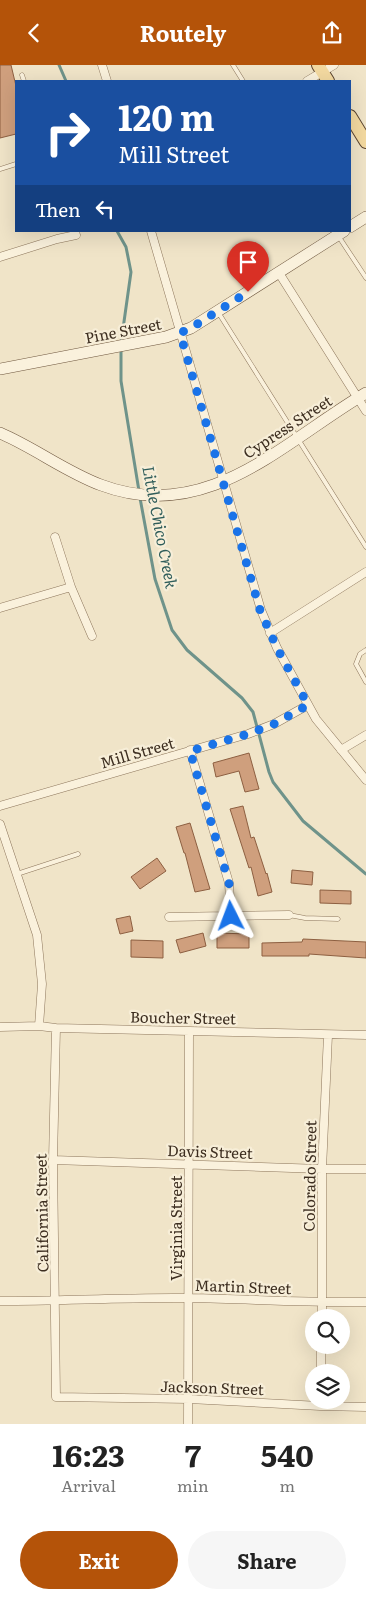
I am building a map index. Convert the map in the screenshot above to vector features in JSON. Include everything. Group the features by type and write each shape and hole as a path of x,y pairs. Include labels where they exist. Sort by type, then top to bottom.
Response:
{"main road":[{"path":"351,118 366,142"}],"street":[{"path":"102,65 107,80"},
{"path":"309,80 334,65"},
{"path":"351,226 366,217"},
{"path":"151,232 260,610 270,633 316,719 366,780"},
{"name":"Pine Street","path":"0,369 138,343 180,333 279,273 339,233"},
{"path":"0,257 76,235"},
{"path":"279,273 362,395 366,411"},
{"name":"Cypress Street","path":"0,433 86,479 123,491 158,495 188,493 203,490 243,473 362,395"},
{"path":"55,537 72,587 92,636"},
{"path":"270,633 366,572"},
{"path":"0,608 72,587"},
{"name":"Mill Street","path":"0,806 248,734 274,724 308,705"},
{"path":"341,751 366,735"},
{"path":"190,751 229,883 231,916"},
{"path":"0,824 37,935 42,984 39,1025"},
{"path":"169,917 289,915"},
{"name":"Boucher Street","path":"0,1027 39,1025 56,1028 366,1035"},
{"name":"California Street","path":"56,1028 53,1160 56,1397"},
{"name":"Virginia Street","path":"188,1424 189,1031"},
{"name":"Colorado Street","path":"322,1309 322,1169 328,1035"},
{"name":"Davis Street","path":"53,1160 366,1169"},
{"name":"Martin Street","path":"0,1301 189,1298 322,1303 366,1302"},
{"name":"Jackson Street","path":"56,1397 305,1403"},
{"name":"Jackson Street","path":"350,1406 366,1407"}],"lane":[{"path":"233,65 242,80"},
{"path":"22,75 24,80"},
{"path":"0,169 15,164"},
{"path":"339,233 366,279"},
{"path":"218,311 366,547"},
{"path":"366,650 360,653 356,664 366,682"},
{"path":"17,874 78,854"},
{"path":"289,915 305,918 338,919"}],"building":[{"path":"0,65 11,65 15,82 15,134 0,138"},
{"path":"249,753 259,789 245,792 239,771 216,777 213,763"},
{"path":"243,806 251,838 254,837 272,892 258,896 251,867 249,868 230,809"},
{"path":"190,823 210,889 195,892 176,827"},
{"path":"157,858 166,871 140,889 131,877"},
{"path":"292,870 313,872 312,885 291,883"},
{"path":"320,890 351,891 351,904 320,903"},
{"path":"130,916 133,931 120,934 116,919"},
{"path":"203,933 206,946 180,953 176,940"},
{"path":"217,933 249,934 249,948 217,948"},
{"path":"303,939 366,942 366,958 309,954 309,956 262,956 262,943 302,942"},
{"path":"131,940 163,941 163,958 131,957"}],"waterway":[{"name":"Little Chico Creek","path":"59,65 66,80"},
{"name":"Little Chico Creek","path":"118,232 126,247 131,272 121,343"},
{"name":"Little Chico Creek","path":"121,349 121,381 139,491"},
{"name":"Little Chico Creek","path":"140,498 155,579 172,630 187,650 242,698 253,712 273,782 303,821 366,874"}],"route":[{"path":"231,916 229,883 190,751 248,734 274,724 308,705 277,648 260,610 180,333 248,292"}]}
